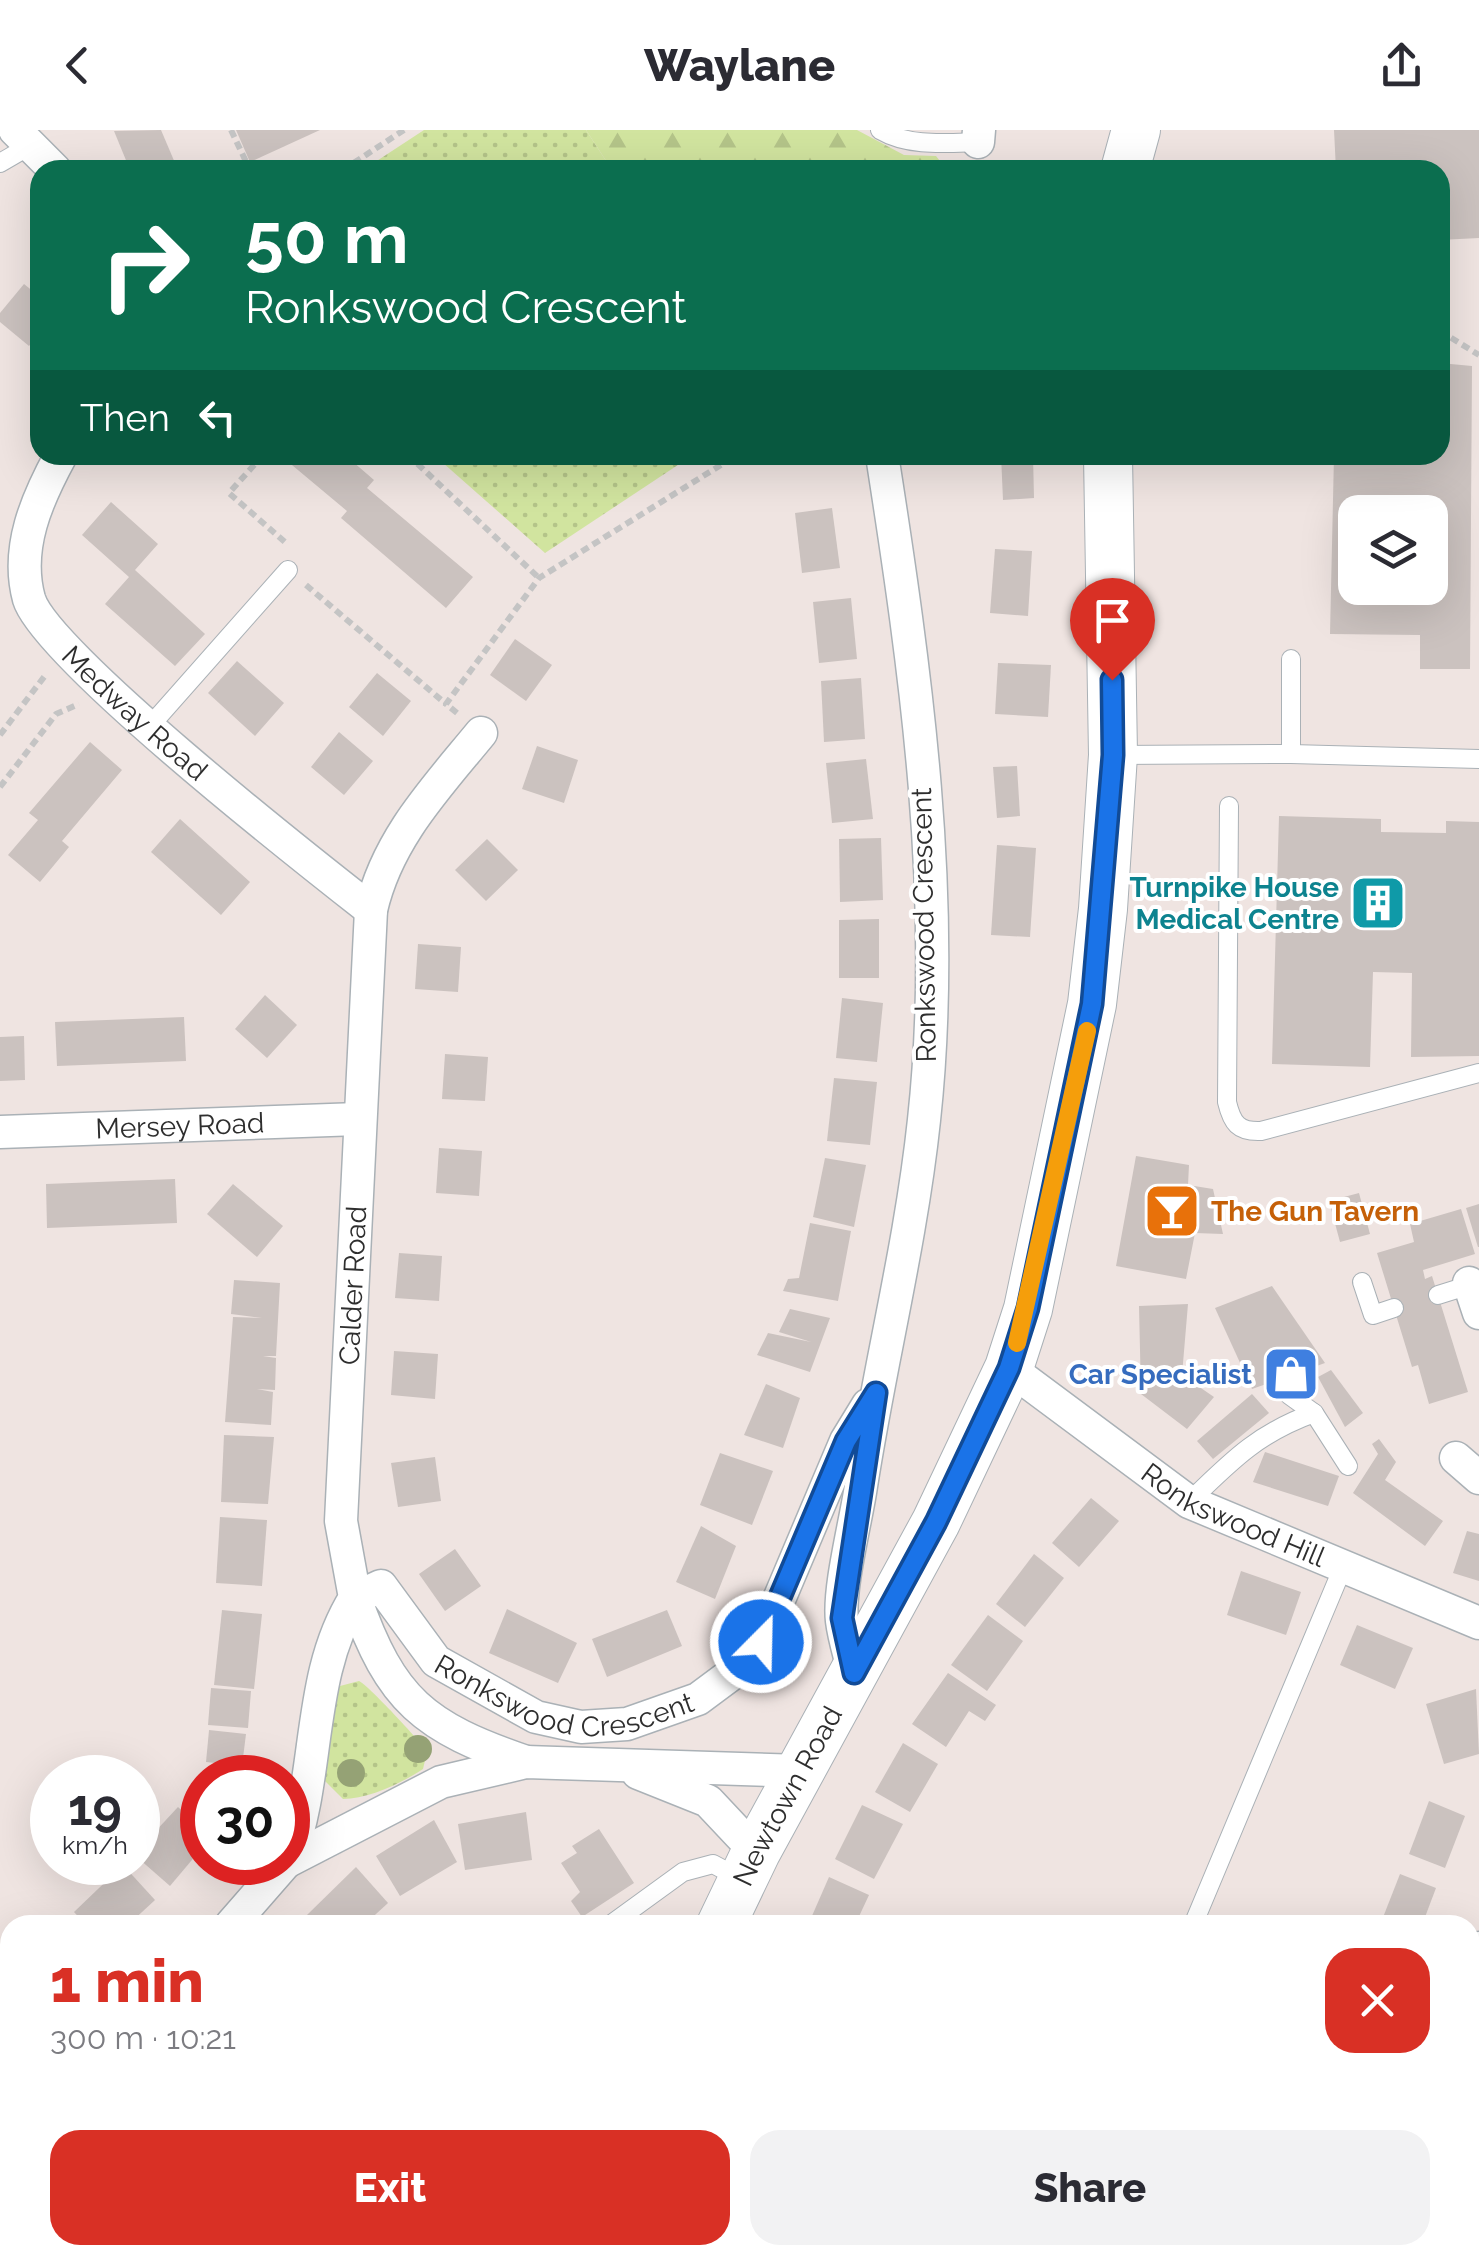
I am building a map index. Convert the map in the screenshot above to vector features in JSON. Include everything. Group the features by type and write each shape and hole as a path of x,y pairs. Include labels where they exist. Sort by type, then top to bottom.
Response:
{"main road":[{"path":"1128,160 1136,130"},
{"name":"Newtown Road","path":"726,1915 749,1865 936,1522 1009,1368 1028,1308 1092,1004 1113,755 1108,465"}],"street":[{"path":"26,135 46,160"},
{"name":"Medway Road","path":"56,465 39,495 24,555 13,578 30,602 70,653 150,726 371,910"},
{"name":"Ronkswood Crescent","path":"854,1673 842,1618 876,1393 905,1254 924,1118 931,991 925,814 908,619 884,465"},
{"name":"Calder Road","path":"481,732 405,827 379,874 371,910 341,1521 354,1598 369,1640 417,1711 481,1746 526,1762"},
{"name":"Mersey Road","path":"0,1132 358,1119"},
{"name":"Ronkswood Hill","path":"1009,1368 1189,1502 1479,1623"},
{"name":"Ronkswood Crescent","path":"354,1598 381,1586 436,1661 536,1718 581,1727 627,1724 698,1699 733,1673 761,1642 846,1441 876,1393"},
{"path":"310,1785 326,1663 338,1625 354,1598"},
{"path":"310,1850 441,1782 526,1762 801,1771"},
{"path":"620,1766 708,1800 749,1865"},
{"path":"240,1915 267,1885"}],"lane":[{"path":"880,130 927,142 978,136"},
{"path":"0,163 26,135"},
{"path":"150,726 288,570"},
{"path":"1291,659 1291,754"},
{"path":"1113,755 1479,759"},
{"path":"1229,806 1227,1102 1237,1126 1245,1132 1261,1131 1479,1073"},
{"path":"1362,1282 1373,1314 1394,1308"},
{"path":"1438,1294 1475,1301"},
{"path":"1289,1395 1314,1413 1348,1466"},
{"path":"1189,1502 1272,1428 1314,1413"},
{"path":"1196,1915 1343,1567"},
{"path":"624,1915 683,1872 713,1864 749,1865"}],"path":[{"path":"231,130 245,160"},
{"path":"359,160 404,130"},
{"path":"1450,337 1479,355"},
{"path":"254,465 229,493 292,549 288,570 481,732"},
{"path":"419,465 539,578"},
{"path":"446,704 539,578 720,465"},
{"path":"0,735 48,672 70,653"},
{"path":"0,787 56,714 86,702 120,698"}],"green space":[{"path":"424,130 586,130 606,160 378,160"},
{"path":"586,130 857,130 904,155 936,156 939,160 606,160"},
{"path":"445,465 678,465 545,553"},
{"path":"359,1681 427,1752 423,1769 405,1780 374,1793 343,1799 324,1780 335,1694 340,1686"}],"building":[{"path":"161,130 174,160 126,160 114,131"},
{"path":"236,130 320,130 254,160 249,160"},
{"path":"1334,130 1479,130 1479,238 1450,239 1450,160 1336,160"},
{"path":"24,284 30,289 29,346 0,322 0,313"},
{"path":"1450,364 1472,366 1470,669 1420,669 1420,635 1330,634 1334,465 1450,465"},
{"path":"292,465 357,465 374,480 367,488 473,577 446,608 341,518 347,511"},
{"path":"1001,465 1033,465 1034,498 1003,500"},
{"path":"111,502 158,544 135,570 205,634 175,666 105,604 129,577 82,535"},
{"path":"832,508 840,568 802,573 795,513"},
{"path":"995,549 1032,551 1028,616 990,613"},
{"path":"851,598 857,659 819,663 813,602"},
{"path":"515,639 552,665 526,701 490,675"},
{"path":"237,661 284,703 255,736 208,693"},
{"path":"998,663 1051,665 1048,717 995,714"},
{"path":"377,673 411,701 383,736 349,707"},
{"path":"861,678 865,739 824,742 821,681"},
{"path":"339,732 373,761 344,795 311,767"},
{"path":"90,742 122,770 62,841 69,847 40,882 8,855 38,820 29,813"},
{"path":"537,746 578,760 564,803 522,789"},
{"path":"866,759 873,819 832,823 826,763"},
{"path":"1017,766 1020,816 997,818 993,767"},
{"name":"Turnpike House Medical Centre","path":"1279,816 1381,819 1381,832 1446,833 1446,821 1479,822 1479,1056 1411,1057 1412,973 1373,972 1370,1067 1272,1064"},
{"path":"180,819 250,882 221,915 151,852"},
{"path":"881,838 883,900 840,902 839,839"},
{"path":"487,839 518,870 486,901 455,870"},
{"path":"997,845 1036,848 1030,937 991,935"},
{"path":"879,919 879,978 839,978 839,920"},
{"path":"418,944 461,947 458,992 415,989"},
{"path":"265,995 297,1025 267,1058 235,1029"},
{"path":"842,998 883,1003 877,1062 836,1058"},
{"path":"184,1017 186,1061 57,1066 55,1022"},
{"path":"24,1036 25,1080 0,1081 0,1037"},
{"path":"445,1054 488,1057 485,1101 442,1099"},
{"path":"834,1078 877,1082 870,1145 827,1141"},
{"path":"439,1148 482,1151 479,1196 436,1193"},
{"name":"The Gun Tavern","path":"1136,1156 1189,1165 1188,1185 1213,1189 1223,1234 1195,1233 1186,1279 1116,1266"},
{"path":"825,1158 866,1165 854,1227 813,1217"},
{"path":"175,1179 177,1223 47,1228 46,1184"},
{"path":"233,1184 283,1226 257,1257 207,1214"},
{"path":"1359,1193 1370,1234 1340,1242 1329,1201"},
{"path":"1479,1204 1479,1247 1478,1247 1466,1208"},
{"path":"1461,1209 1475,1254 1423,1270 1425,1279 1432,1276 1468,1392 1429,1404 1418,1365 1412,1367 1377,1253 1414,1242 1410,1224"},
{"path":"810,1223 851,1231 838,1301 783,1291 788,1279 799,1278"},
{"path":"399,1253 442,1256 439,1301 395,1298"},
{"path":"234,1280 280,1283 276,1356 263,1356 276,1358 275,1390 257,1389 273,1392 271,1425 225,1422 233,1317 262,1318 231,1314"},
{"path":"1272,1286 1325,1363 1252,1389 1215,1308"},
{"path":"1188,1304 1182,1375 1214,1397 1187,1429 1141,1394 1139,1306"},
{"path":"790,1309 830,1318 810,1372 757,1355 768,1333 811,1342 779,1332"},
{"path":"394,1351 438,1354 435,1399 391,1395"},
{"path":"1331,1370 1363,1413 1345,1427 1318,1377"},
{"path":"766,1384 800,1398 783,1448 744,1435"},
{"path":"1252,1394 1269,1413 1213,1459 1197,1441"},
{"path":"224,1435 274,1437 268,1504 221,1502"},
{"path":"1379,1439 1396,1462 1385,1480 1443,1521 1425,1546 1353,1493 1378,1454 1372,1444"},
{"path":"1265,1452 1339,1476 1328,1506 1253,1482"},
{"path":"720,1453 773,1471 752,1525 700,1505"},
{"path":"435,1457 441,1501 398,1507 391,1463"},
{"path":"1091,1498 1119,1521 1079,1567 1052,1543"},
{"path":"220,1517 267,1520 262,1586 216,1583"},
{"path":"701,1526 736,1546 715,1599 676,1582"},
{"path":"1467,1531 1479,1534 1479,1581 1453,1573"},
{"path":"455,1549 481,1586 445,1611 419,1574"},
{"path":"1034,1554 1064,1578 1025,1627 996,1604"},
{"path":"1241,1571 1301,1592 1286,1635 1227,1615"},
{"path":"507,1609 577,1643 558,1683 489,1653"},
{"path":"222,1610 262,1614 254,1689 214,1685"},
{"path":"667,1610 682,1646 607,1677 592,1639"},
{"path":"988,1615 1023,1641 987,1691 951,1665"},
{"path":"1357,1625 1413,1648 1395,1689 1340,1665"},
{"path":"948,1673 996,1705 985,1721 969,1711 946,1747 912,1724"},
{"path":"211,1688 251,1691 248,1728 208,1725"},
{"path":"1476,1689 1479,1754 1444,1764 1426,1704"},
{"path":"209,1730 246,1734 243,1755 207,1755"},
{"path":"903,1743 938,1764 910,1812 875,1792"},
{"path":"1429,1801 1465,1816 1445,1868 1409,1854"},
{"path":"862,1805 903,1824 874,1879 835,1859"},
{"path":"180,1809 180,1874 170,1886 160,1877 160,1826"},
{"path":"526,1812 532,1860 465,1870 458,1824"},
{"path":"434,1820 457,1862 400,1896 376,1856"},
{"path":"599,1829 634,1883 581,1915 571,1901 580,1892 561,1863 577,1853 572,1846"},
{"path":"356,1867 388,1903 375,1915 307,1915"},
{"path":"1400,1874 1436,1888 1426,1915 1384,1915"},
{"path":"829,1877 869,1895 860,1915 812,1915"},
{"path":"102,1885 141,1885 155,1900 139,1915 74,1912"}],"slow traffic":[{"path":"1017,1343 1028,1308 1087,1031"}],"place":[{"name":"Turnpike House Medical Centre","path":"1378,903"},
{"name":"The Gun Tavern","path":"1172,1211"},
{"name":"Car Specialist","path":"1291,1374"}],"route":[{"path":"761,1642 846,1441 876,1393 842,1618 854,1673 936,1522 1009,1368 1028,1308 1092,1004 1113,755 1112,680"}]}
